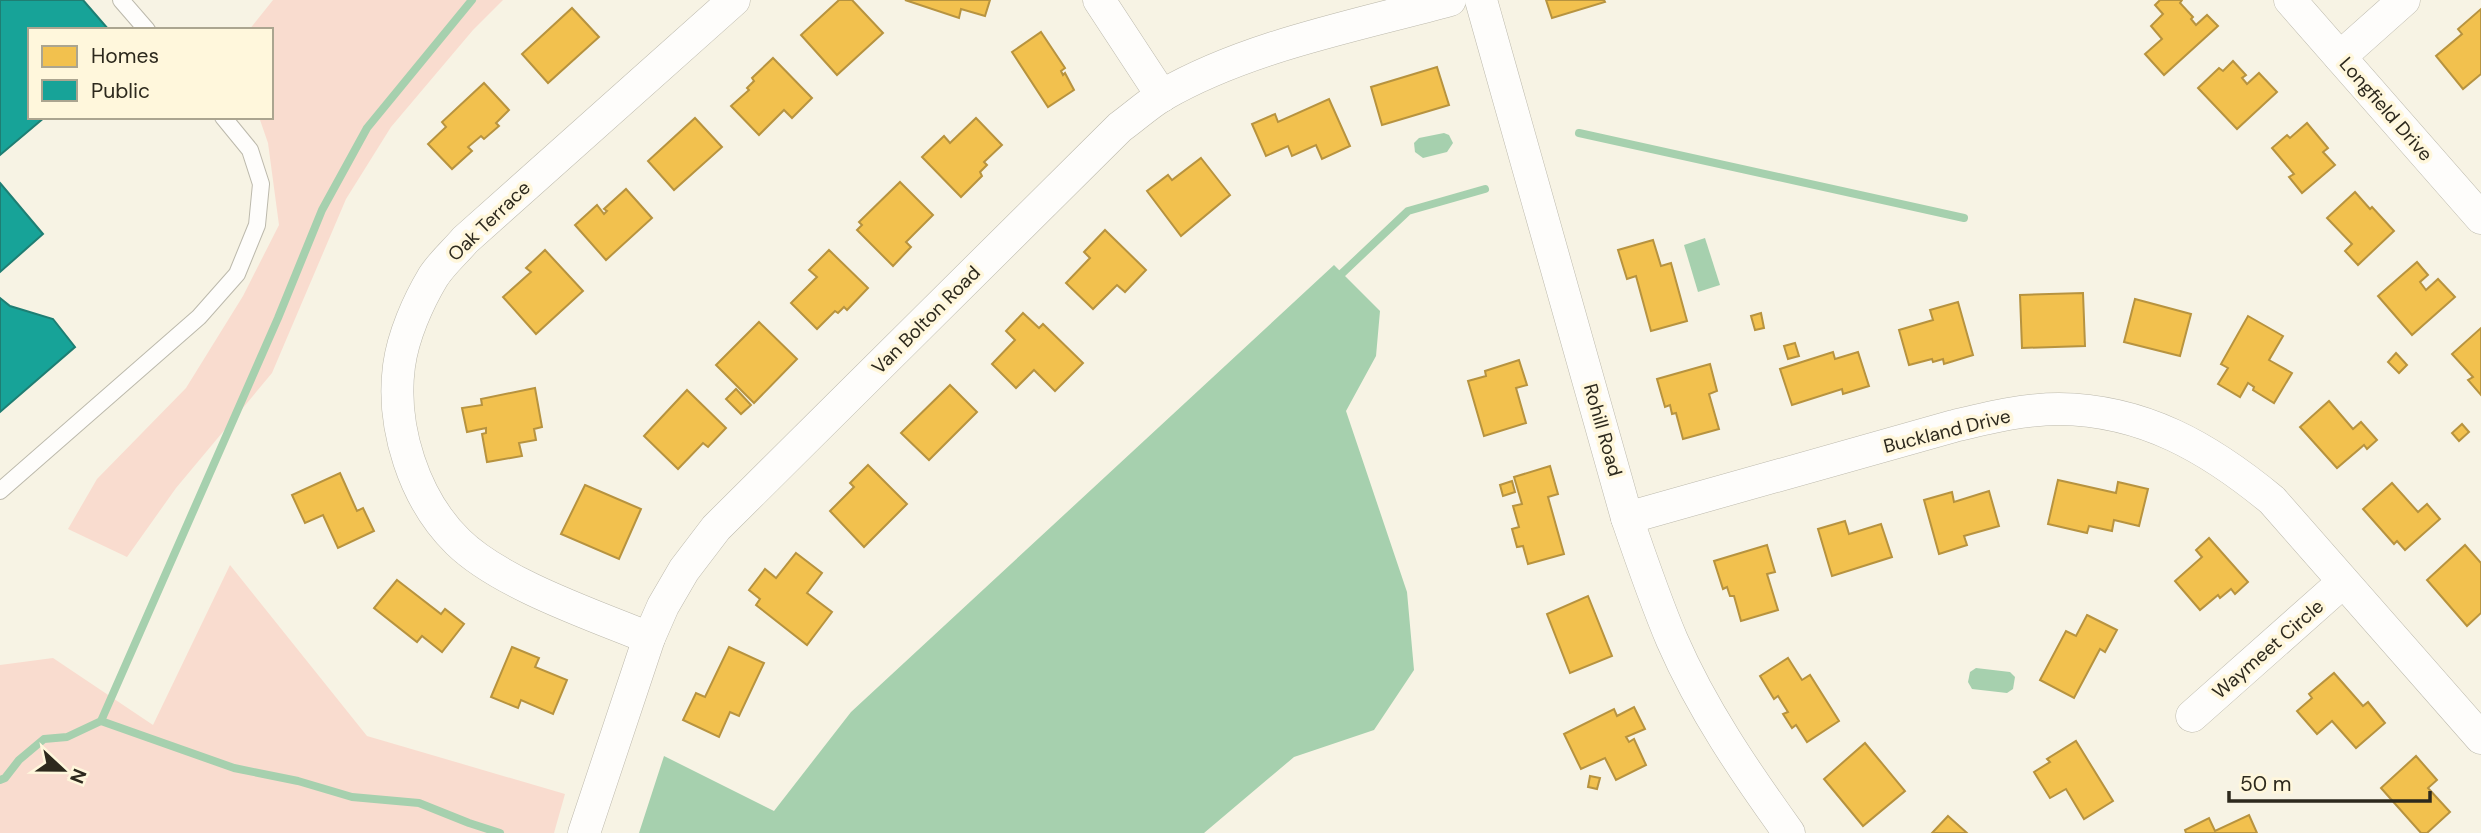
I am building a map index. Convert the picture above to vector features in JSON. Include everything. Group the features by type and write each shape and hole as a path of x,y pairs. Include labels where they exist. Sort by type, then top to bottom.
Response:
{"street":[{"name":"Oak Terrace","path":"649,638 499,572 459,543 431,507 410,464 398,414 399,365 412,319 434,275 465,240 734,0"},
{"path":"1099,0 1162,96"},
{"name":"Van Bolton Road","path":"584,833 649,638 663,606 684,570 716,528 1120,127 1162,96 1221,67 1266,51 1450,0"},
{"name":"Rohill Road","path":"1481,0 1645,573 1679,653 1710,714 1748,776 1789,833"},
{"name":"Longfield Drive","path":"2290,0 2481,218"},
{"path":"2340,57 2404,0"},
{"name":"Buckland Drive","path":"1628,519 1954,426 2007,414 2060,409 2106,415 2147,425 2192,442 2233,468 2272,500 2481,738"},
{"name":"Waymeet Circle","path":"2192,716 2343,582"}],"lane":[{"path":"121,0 145,28"},
{"path":"0,491 199,317 237,274 257,225 261,184 250,150 225,119"}],"shaded area":[{"path":"273,0 503,0 473,30 391,127 346,199 272,373 176,488 127,557 68,529 97,479 186,388 243,296 279,225 268,143 260,119 273,119 273,28 251,28"},
{"path":"1444,133 1449,135 1453,143 1447,152 1423,158 1415,152 1414,143 1419,138"},
{"path":"1705,238 1720,285 1698,292 1684,245"},
{"path":"1334,265 1380,311 1376,356 1346,411 1407,592 1414,670 1374,730 1294,757 1204,833 639,833 664,756 774,811 851,712"},
{"path":"230,565 367,736 565,794 554,833 0,833 0,665 53,658 153,725"},
{"path":"1976,668 2010,672 2015,677 2013,689 2007,693 1972,689 1968,682 1970,672"}],"building: Homes":[{"path":"839,0 852,0 883,33 837,75 801,35"},
{"path":"905,0 990,0 985,16 961,9 959,18"},
{"path":"1546,0 1604,0 1605,2 1552,18"},
{"path":"2160,0 2182,0 2180,3 2193,17 2191,19 2196,25 2207,15 2218,26 2164,75 2145,54 2162,39 2151,26 2163,14 2155,5"},
{"path":"572,8 599,37 548,83 522,54"},
{"path":"2481,9 2481,74 2463,89 2436,56 2462,34 2458,29"},
{"path":"1041,32 1065,68 1061,71 1063,75 1065,73 1074,90 1048,107 1012,52"},
{"path":"773,58 812,98 792,118 784,110 759,135 731,106 749,90 747,88 754,81 752,78"},
{"path":"2233,61 2246,75 2242,78 2247,84 2259,73 2277,92 2237,129 2198,88 2219,68 2223,71"},
{"path":"1437,67 1449,105 1382,125 1371,87"},
{"path":"484,83 509,110 496,123 499,126 484,139 481,136 468,147 472,151 452,169 428,144 446,127 442,122"},
{"path":"1329,99 1350,146 1322,159 1316,145 1292,156 1288,146 1266,156 1252,124 1275,114 1278,122"},
{"path":"695,118 722,147 674,190 648,161"},
{"path":"976,118 1002,145 984,162 987,165 980,172 982,176 961,197 922,157 944,136 950,143"},
{"path":"2307,123 2328,148 2323,152 2335,165 2302,193 2289,177 2294,174 2272,148 2287,135 2290,138"},
{"path":"1201,158 1230,195 1181,236 1147,191 1168,175 1172,180"},
{"path":"900,182 933,215 906,242 911,247 893,266 857,230 862,225 859,222"},
{"path":"626,189 652,218 606,260 575,225 597,205 604,214 607,211 604,209"},
{"path":"2355,192 2394,231 2358,265 2345,251 2352,244 2327,218"},
{"path":"1105,230 1146,270 1125,292 1117,285 1093,309 1066,283 1090,258 1084,252"},
{"path":"1653,240 1661,266 1671,263 1687,321 1651,331 1636,276 1627,279 1618,250"},
{"path":"545,250 583,291 536,334 503,297 531,272 526,268"},
{"path":"829,250 868,288 847,310 844,307 838,313 835,311 817,329 791,303 817,277 809,270"},
{"path":"2417,262 2428,275 2420,282 2426,290 2438,279 2455,297 2412,335 2378,296"},
{"path":"2083,293 2085,346 2022,348 2020,295"},
{"path":"2135,299 2191,314 2180,356 2124,342"},
{"path":"1958,302 1973,355 1944,364 1943,359 1933,362 1932,359 1909,365 1899,330 1933,320 1930,310"},
{"path":"1023,313 1039,328 1043,324 1083,363 1055,391 1034,370 1016,388 992,364 1015,340 1006,331"},
{"path":"1761,313 1764,328 1755,330 1751,316"},
{"path":"2248,316 2283,336 2269,360 2292,373 2274,403 2253,390 2254,387 2248,383 2240,397 2218,384 2228,368 2221,364"},
{"path":"759,322 797,359 754,403 716,365"},
{"path":"2481,328 2481,395 2468,380 2473,377 2452,354"},
{"path":"1795,343 1799,356 1788,359 1784,346"},
{"path":"1833,352 1835,359 1858,352 1869,386 1843,394 1842,389 1792,405 1780,369"},
{"path":"2396,353 2407,365 2399,373 2388,362"},
{"path":"1519,360 1527,385 1516,388 1526,423 1484,436 1468,381 1486,376 1485,371"},
{"path":"1710,364 1717,391 1709,394 1719,429 1683,439 1676,413 1672,414 1670,405 1665,407 1657,379"},
{"path":"950,385 977,412 929,460 901,433"},
{"path":"535,388 542,427 534,429 536,440 519,443 522,456 487,462 482,434 486,433 486,428 467,432 462,408 482,405 481,399"},
{"path":"736,389 751,405 741,414 726,399"},
{"path":"687,390 726,428 708,447 703,443 678,469 644,436"},
{"path":"2329,401 2353,429 2361,422 2377,440 2367,449 2364,445 2337,468 2300,427"},
{"path":"2462,424 2469,432 2459,441 2452,433"},
{"path":"868,465 907,504 864,547 830,511 854,487 850,483"},
{"path":"1550,466 1558,494 1548,497 1564,554 1528,564 1523,546 1517,547 1512,529 1519,527 1513,506 1522,504 1514,477"},
{"path":"340,473 357,511 363,508 374,531 338,548 323,515 305,523 292,495"},
{"path":"2058,480 2116,493 2118,482 2148,489 2139,526 2114,520 2112,531 2089,526 2087,533 2048,524"},
{"path":"1512,481 1515,492 1503,496 1500,485"},
{"path":"2392,483 2418,512 2427,504 2440,519 2405,550 2397,541 2394,544 2363,509"},
{"path":"585,485 641,509 619,559 561,534"},
{"path":"1989,491 1999,526 1964,536 1967,545 1939,554 1924,500 1952,492 1954,502"},
{"path":"1845,521 1849,534 1881,524 1892,557 1832,576 1818,529"},
{"path":"2209,538 2248,582 2235,594 2231,589 2220,598 2218,595 2200,610 2175,581 2202,557 2196,550"},
{"path":"1767,545 1775,572 1767,574 1778,610 1741,621 1734,596 1730,596 1727,587 1723,589 1714,561"},
{"path":"2465,545 2481,563 2481,613 2467,626 2427,580"},
{"path":"796,553 822,573 807,593 832,612 807,645 756,605 760,599 749,590 765,569 776,578"},
{"path":"397,580 441,614 445,609 464,624 442,652 422,636 417,642 374,608"},
{"path":"1588,596 1612,656 1570,673 1547,614"},
{"path":"2087,615 2117,630 2105,652 2100,649 2074,698 2040,680 2066,631 2076,636"},
{"path":"512,647 539,658 535,667 567,680 553,714 521,700 518,708 491,697"},
{"path":"729,647 764,663 739,716 730,712 719,737 683,720 696,693 705,697"},
{"path":"1788,658 1802,680 1810,675 1839,721 1807,742 1796,725 1792,728 1783,714 1788,712 1778,696 1774,699 1760,676"},
{"path":"2334,673 2363,706 2368,702 2385,723 2356,748 2332,721 2317,734 2297,711 2312,698 2309,694"},
{"path":"1634,707 1645,729 1626,737 1629,742 1634,739 1646,765 1616,780 1605,758 1581,769 1564,734 1614,709 1617,716"},
{"path":"2076,741 2113,801 2084,819 2066,789 2050,798 2034,772 2050,762 2047,759"},
{"path":"1865,743 1905,791 1863,826 1824,779"},
{"path":"2416,756 2437,780 2428,788 2450,812 2427,833 2421,833 2381,788"},
{"path":"1590,776 1600,778 1597,789 1588,787"},
{"path":"2249,815 2257,833 2186,833 2185,830 2209,818 2215,831"},
{"path":"1948,816 1967,833 1932,833"}],"building: Public":[{"path":"0,0 83,0 107,28 28,28 28,119 43,119 0,155"},
{"path":"0,183 43,234 0,272"},
{"path":"0,298 10,306 53,319 75,347 0,412"}],"waterway":[{"path":"0,780 44,739 67,737 101,721 278,318 322,210 367,128 472,0"},
{"path":"1579,133 1964,218"},
{"path":"1336,279 1408,211 1485,189"},
{"path":"101,721 234,768 298,781 352,797 419,803 500,833"}]}
